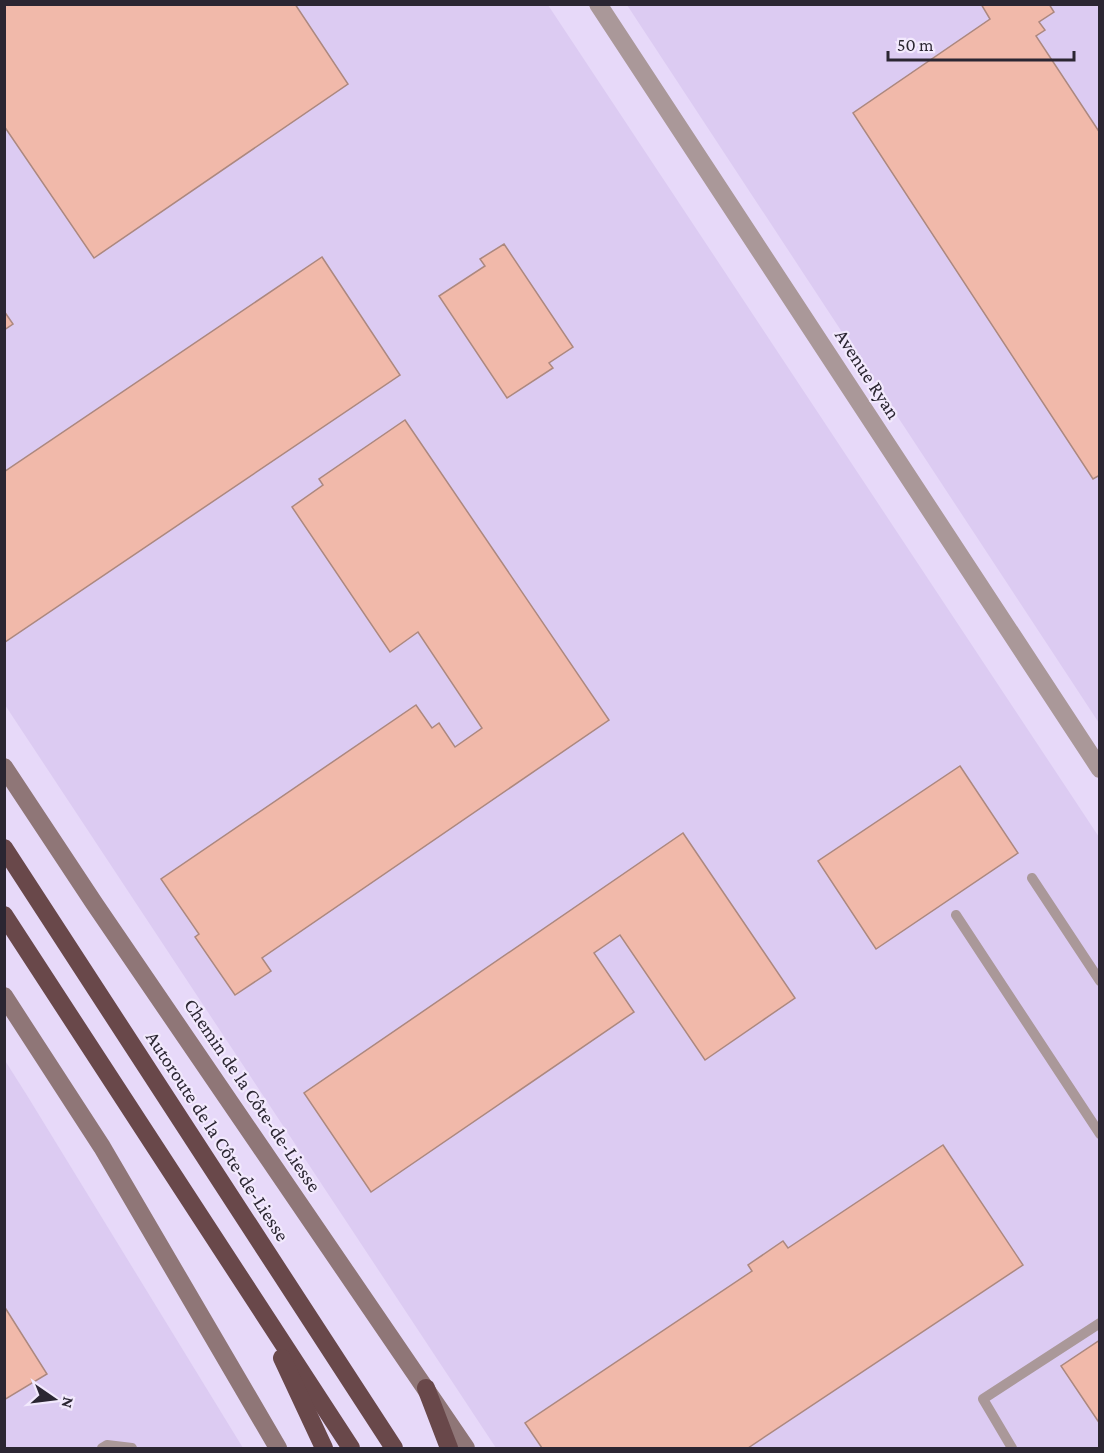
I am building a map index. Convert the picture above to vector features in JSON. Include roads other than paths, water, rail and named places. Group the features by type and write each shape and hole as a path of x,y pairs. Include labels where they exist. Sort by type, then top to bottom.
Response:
{"highway":[{"name":"Autoroute de la Côte-de-Liesse","path":"4,848 394,1449"},
{"path":"4,915 351,1449"},
{"path":"255,1299 324,1449"},
{"path":"426,1388 449,1449"}],"main road":[{"name":"Chemin de la Côte-de-Liesse","path":"4,767 466,1449"},
{"path":"4,996 102,1147 278,1449"}],"street":[{"name":"Avenue Ryan","path":"598,4 1100,769"}],"lane":[{"path":"1032,878 1100,981"},
{"path":"956,915 1100,1134"},
{"path":"1012,1449 983,1399 1100,1323"},
{"path":"102,1449 108,1445 132,1449"}]}
